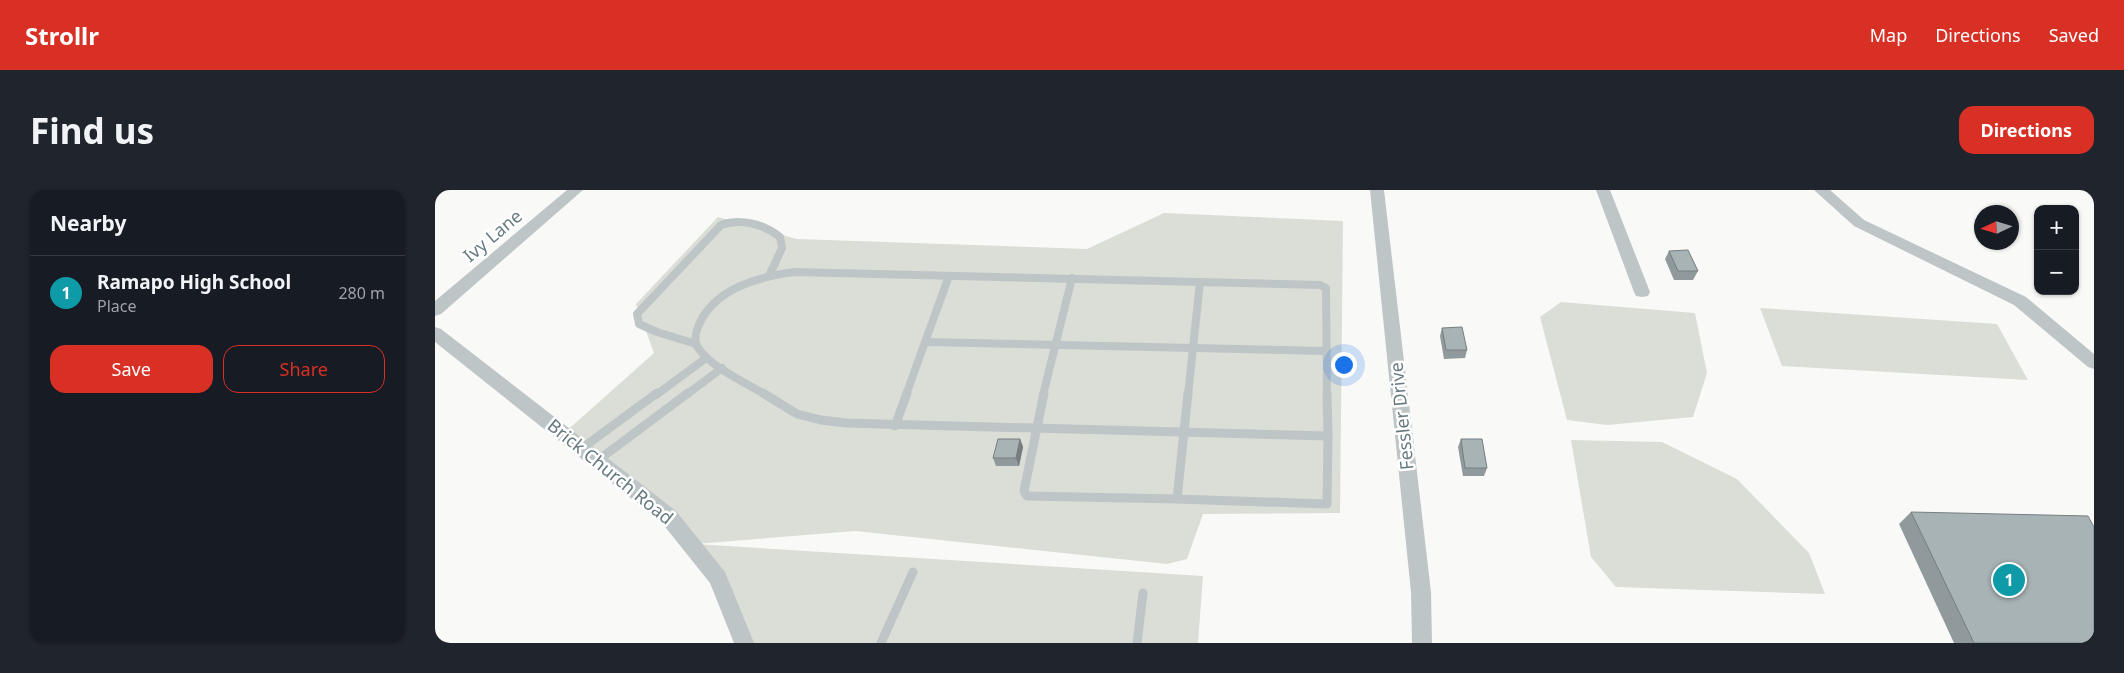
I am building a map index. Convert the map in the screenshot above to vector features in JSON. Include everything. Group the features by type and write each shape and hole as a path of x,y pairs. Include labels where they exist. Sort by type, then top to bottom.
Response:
{"street":[{"name":"Ivy Lane","path":"435,310 576,190"},
{"name":"Fessler Drive","path":"1377,190 1421,592 1422,643"},
{"path":"1603,190 1642,292"},
{"path":"1821,190 1859,223 2020,301 2094,363"},
{"name":"Brick Church Road","path":"435,333 669,516 717,578 744,643"}],"lane":[{"path":"697,344 657,332 639,324 637,314 721,225 735,221 744,222 773,231 781,236 783,239 782,245 770,274"},
{"path":"1072,278 1035,429 1024,491 1027,496 1327,504 1328,436 1325,288 1320,285 1072,278 794,272 770,274 744,283 725,294 706,312 696,332 697,347 706,358 797,414 834,423 895,426 1035,429 1183,433 1328,436"},
{"path":"895,426 949,276"},
{"path":"1177,500 1200,282"},
{"path":"925,342 1327,351"},
{"path":"581,449 706,358"},
{"path":"597,461 722,368"},
{"path":"881,643 913,572"},
{"path":"1137,643 1143,593"}],"shaded area":[{"path":"1164,213 1343,221 1340,513 1203,514 1187,559 1167,564 855,531 696,544 1203,576 1198,643 744,643 718,578 669,517 563,434 654,353 636,304 718,217 797,239 1087,249"},
{"path":"1561,302 1695,313 1707,373 1693,417 1607,425 1567,420 1540,317"},
{"path":"1760,308 1997,324 2028,380 1782,366"},
{"path":"1571,440 1662,442 1737,479 1809,553 1825,594 1616,587 1591,557"}],"building":[{"path":"1688,250 1698,271 1678,271 1669,251"},
{"path":"1462,327 1467,350 1446,350 1442,328"},
{"path":"998,439 1020,439 1016,458 993,458"},
{"path":"1461,439 1482,439 1487,468 1465,468"},
{"path":"1911,512 2088,516 2094,527 2094,643 1974,643"}],"place":[{"name":"Ramapo High School","path":"2009,580"}]}
